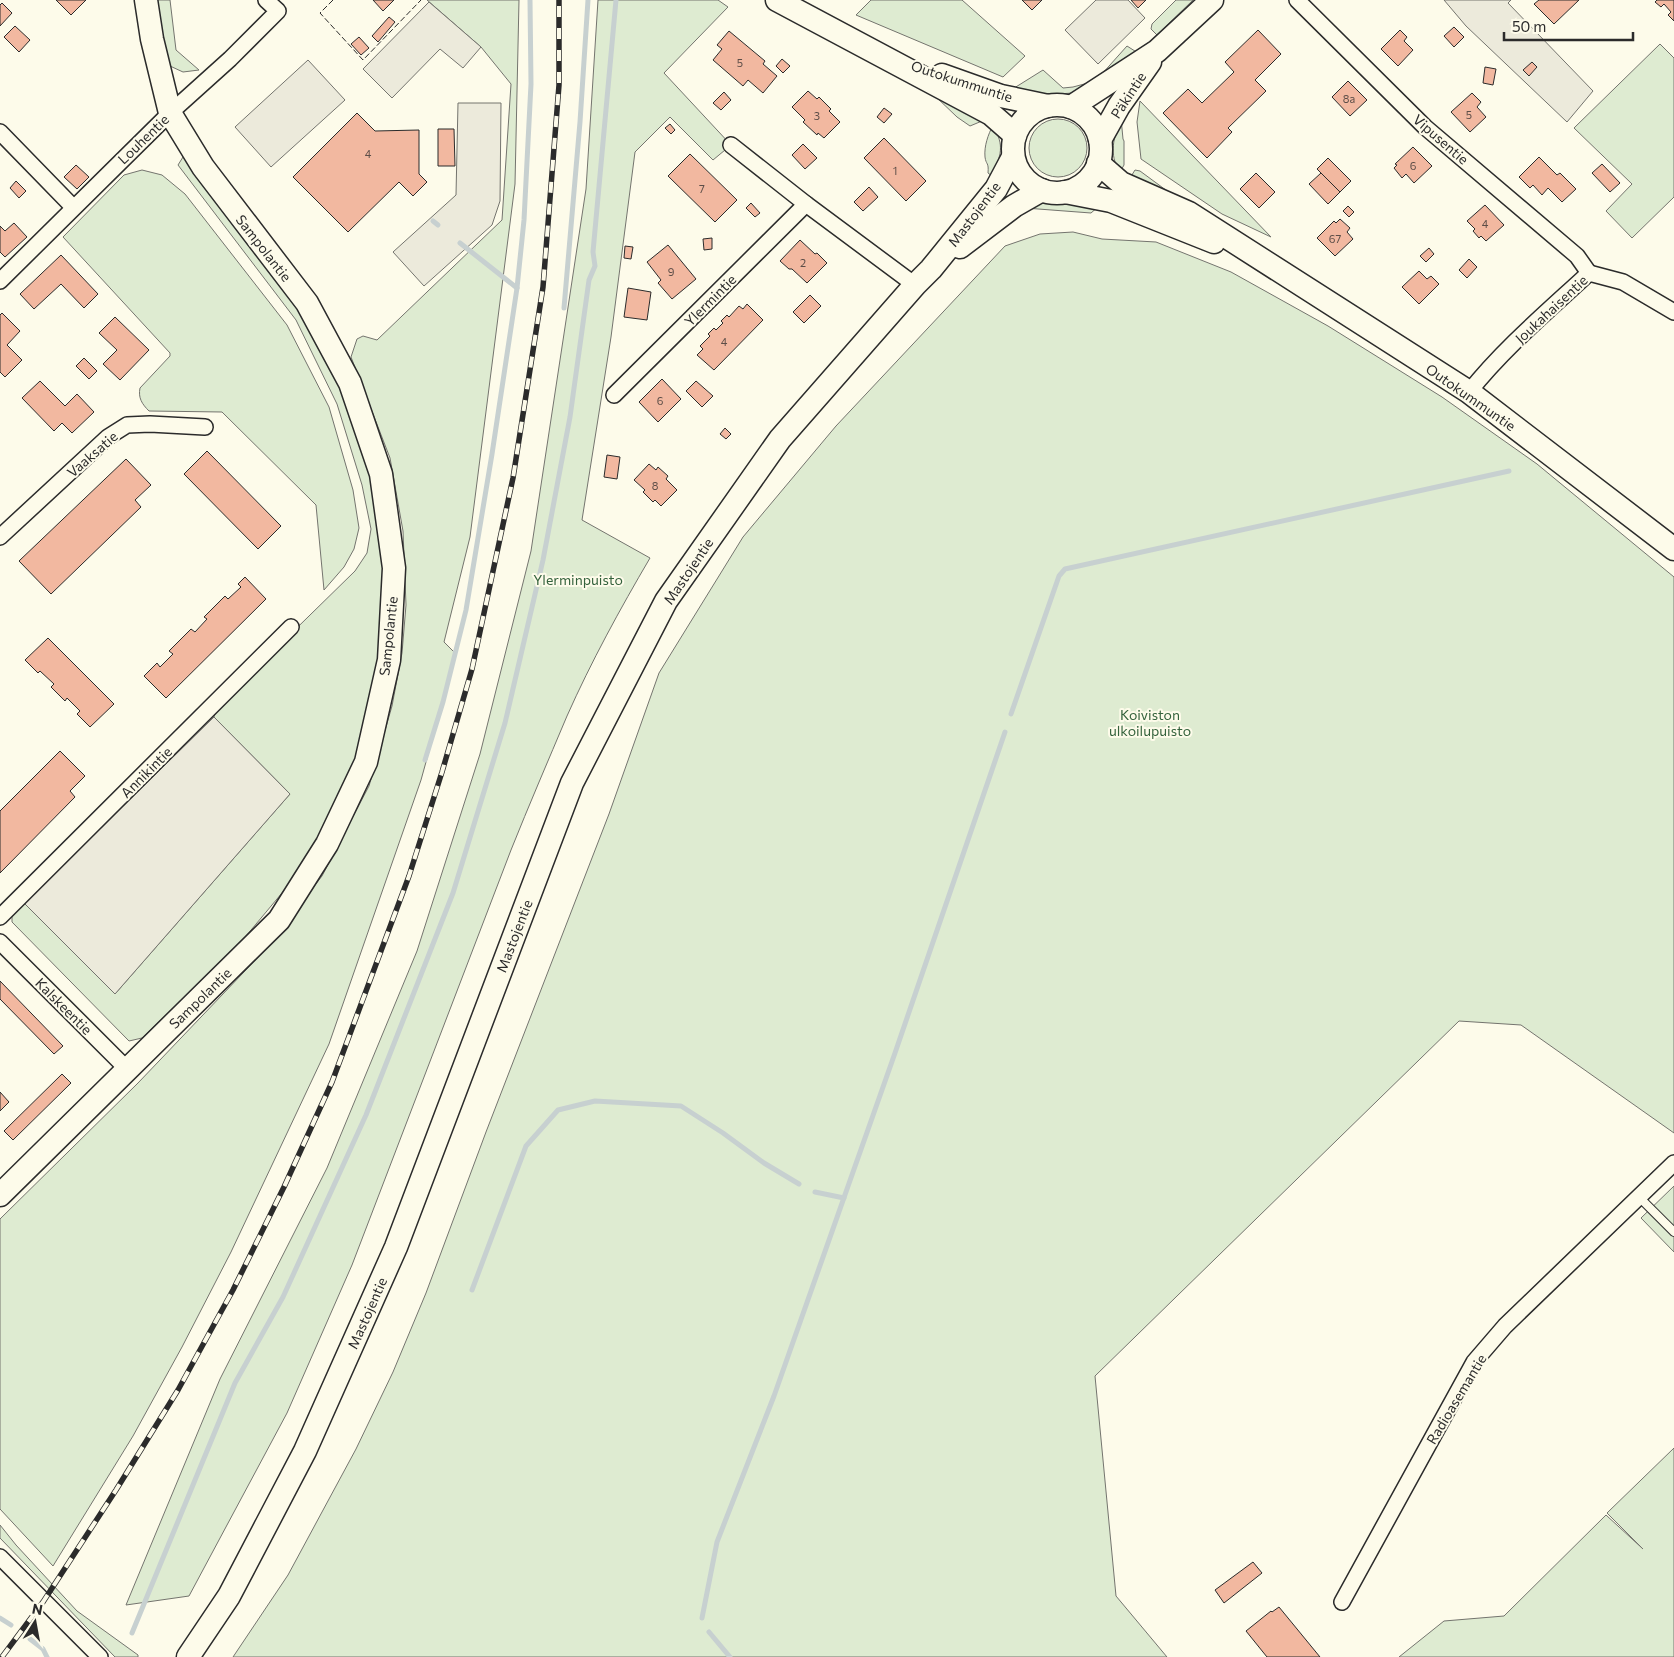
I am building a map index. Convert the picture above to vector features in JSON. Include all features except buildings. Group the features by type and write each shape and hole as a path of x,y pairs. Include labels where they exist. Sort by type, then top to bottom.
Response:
{"main road":[{"name":"Sampolantie","path":"0,1195 279,920 327,844 366,762 388,660 394,568 381,474 350,383 307,303 202,167 170,113 152,39 146,0"},
{"name":"Outokummuntie","path":"777,0 991,114 1015,134"},
{"name":"Päkintie","path":"1071,107 1157,52 1212,0"},
{"name":"Päkintie","path":"1100,140 1119,106 1157,52"},
{"name":"Outokummuntie","path":"877,53 1001,96 1048,106"},
{"path":"1060,105 1071,107 1081,112 1090,120 1096,130 1100,140 1098,163 1093,174 1076,188 1065,192 1042,190 1023,178 1017,168 1013,157 1015,134 1020,124 1037,109 1060,105"},
{"name":"Mastojentie","path":"188,1657 229,1596 305,1451 396,1247 572,783 666,601 780,439 931,269 996,188 1013,157"},
{"name":"Outokummuntie","path":"1098,163 1120,183 1189,213 1468,392 1674,548"},
{"name":"Mastojentie","path":"931,269 1014,206 1042,190"},
{"name":"Outokummuntie","path":"1065,192 1111,201 1260,260"}],"street":[{"name":"Louhentie","path":"0,281 73,207 170,113 230,59 278,11 266,0"},
{"name":"Vipusentie","path":"1297,0 1425,126 1577,256 1590,273"},
{"path":"0,132 73,207"},
{"path":"730,145 915,285"},
{"name":"Ylermintie","path":"614,395 806,204"},
{"name":"Joukahaisentie","path":"1468,392 1512,345 1590,273 1623,282 1674,312"},
{"name":"Vaaksatie","path":"0,537 108,438 127,425 150,424 204,427"},
{"name":"Annikintie","path":"0,917 291,627"},
{"name":"Kalskeentie","path":"0,942 127,1069"},
{"name":"Radioasemantie","path":"1342,1602 1474,1362 1505,1326 1674,1163"},
{"path":"0,1557 100,1657"}],"lane":[{"path":"1639,1196 1674,1232"}],"green space":[{"path":"155,0 170,0 176,50 199,70 183,72 170,66 164,49"},
{"path":"427,0 519,0 515,184 470,537 444,642 456,654 421,780 329,1044 231,1252 182,1347 133,1436 53,1566 0,1509 0,1219 138,1083 265,950 322,876 369,786 392,706 402,653 406,605 403,531 390,458 351,357 357,339 363,336 377,340 502,220 511,84 481,47"},
{"name":"Ylerminpuisto","path":"598,0 718,0 728,7 664,73 731,145 713,160 670,117 635,152 611,337 582,520 650,558 606,636 567,716 511,850 352,1265 287,1413 189,1596 126,1605 220,1379 327,1168 417,951 480,754 531,551 586,189"},
{"path":"871,0 962,0 1025,56 1003,77 856,15"},
{"path":"1176,0 1193,0 1157,35 1151,29 1152,24"},
{"path":"1660,44 1674,58 1674,197 1632,238 1606,211 1632,184 1574,128"},
{"path":"1127,46 1138,53 1101,75"},
{"path":"1043,70 1063,88 1088,83 1073,93 1043,95 1011,90"},
{"path":"934,95 982,121 970,126 957,117"},
{"path":"1140,101 1271,237 1222,214 1141,159 1137,122"},
{"path":"1121,118 1124,141 1124,165 1120,172 1114,159 1113,145"},
{"path":"1058,119 1069,121 1082,132 1087,148 1085,159 1074,172 1058,177 1047,175 1034,164 1029,148 1031,137 1042,124"},
{"path":"993,125 999,139 1000,150 998,162 992,176 988,173 985,153 989,133"},
{"path":"187,156 308,322 345,396 373,480 384,564 379,669 359,750 321,834 287,887 241,942 142,1038 129,1041 12,922 12,917 24,903 115,994 290,794 214,717 217,706 355,571 367,553 371,529 362,485 337,404 296,320 178,165 183,157"},
{"path":"142,170 162,175 185,194 287,325 329,407 353,490 359,528 354,549 344,567 324,590 316,505 222,412 149,411 140,398 140,388 170,356 170,353 63,237 124,175"},
{"path":"1135,170 1140,171 1174,196 1130,178"},
{"path":"1039,201 1099,206 1091,213 1025,208"},
{"name":"Koiviston ulkoilupuisto","path":"1073,232 1102,239 1156,242 1231,272 1328,326 1442,397 1537,464 1674,577 1674,1133 1521,1025 1459,1021 1095,1376 1116,1596 1167,1657 233,1657 288,1575 356,1449 393,1372 426,1293 609,814 659,673 743,537 836,426 1005,246 1040,234"},
{"path":"1674,1186 1674,1252 1641,1218"},
{"path":"1674,1448 1674,1657 1399,1657 1444,1621 1504,1616 1606,1515 1643,1549 1607,1513"},
{"path":"0,1525 77,1611 138,1655 138,1657 115,1657 0,1538"}],"shaded area":[{"path":"1096,0 1128,0 1145,18 1098,64 1065,30"},
{"path":"1444,0 1511,0 1508,3 1593,91 1567,122 1466,26"},
{"path":"429,2 481,47 463,68 440,49 392,98 363,69"},
{"path":"308,60 345,100 271,167 235,127"},
{"path":"458,103 501,103 500,201 492,225 424,286 393,252 456,195"},
{"path":"214,717 290,794 115,994 24,903"}],"waterway":[{"path":"425,760 443,702 466,610 517,288 524,220 531,84 530,0"},
{"path":"564,308 580,122 588,0"},
{"path":"132,1633 235,1383 283,1297 366,1115 453,893 505,723 543,560 570,417 589,280 595,266 593,252 616,0"},
{"path":"433,221 438,225"},
{"path":"460,243 517,288"},
{"path":"1011,714 1059,576 1065,569 1509,471"},
{"path":"702,1618 717,1542 774,1396 895,1053 1005,732"},
{"path":"472,1290 526,1146 558,1110 595,1101 681,1106 723,1133 764,1163 799,1184"},
{"path":"815,1192 844,1198"},
{"path":"0,1618 11,1625"},
{"path":"709,1632 730,1657"},
{"path":"30,1639 43,1649 47,1657"}],"railway":[{"path":"2,1657 43,1602 116,1490 178,1390 233,1290 284,1187 332,1082 409,876 472,669 513,478 543,287 559,85 559,0"}],"fence":[{"path":"333,0 320,13 363,60 421,0"}]}
